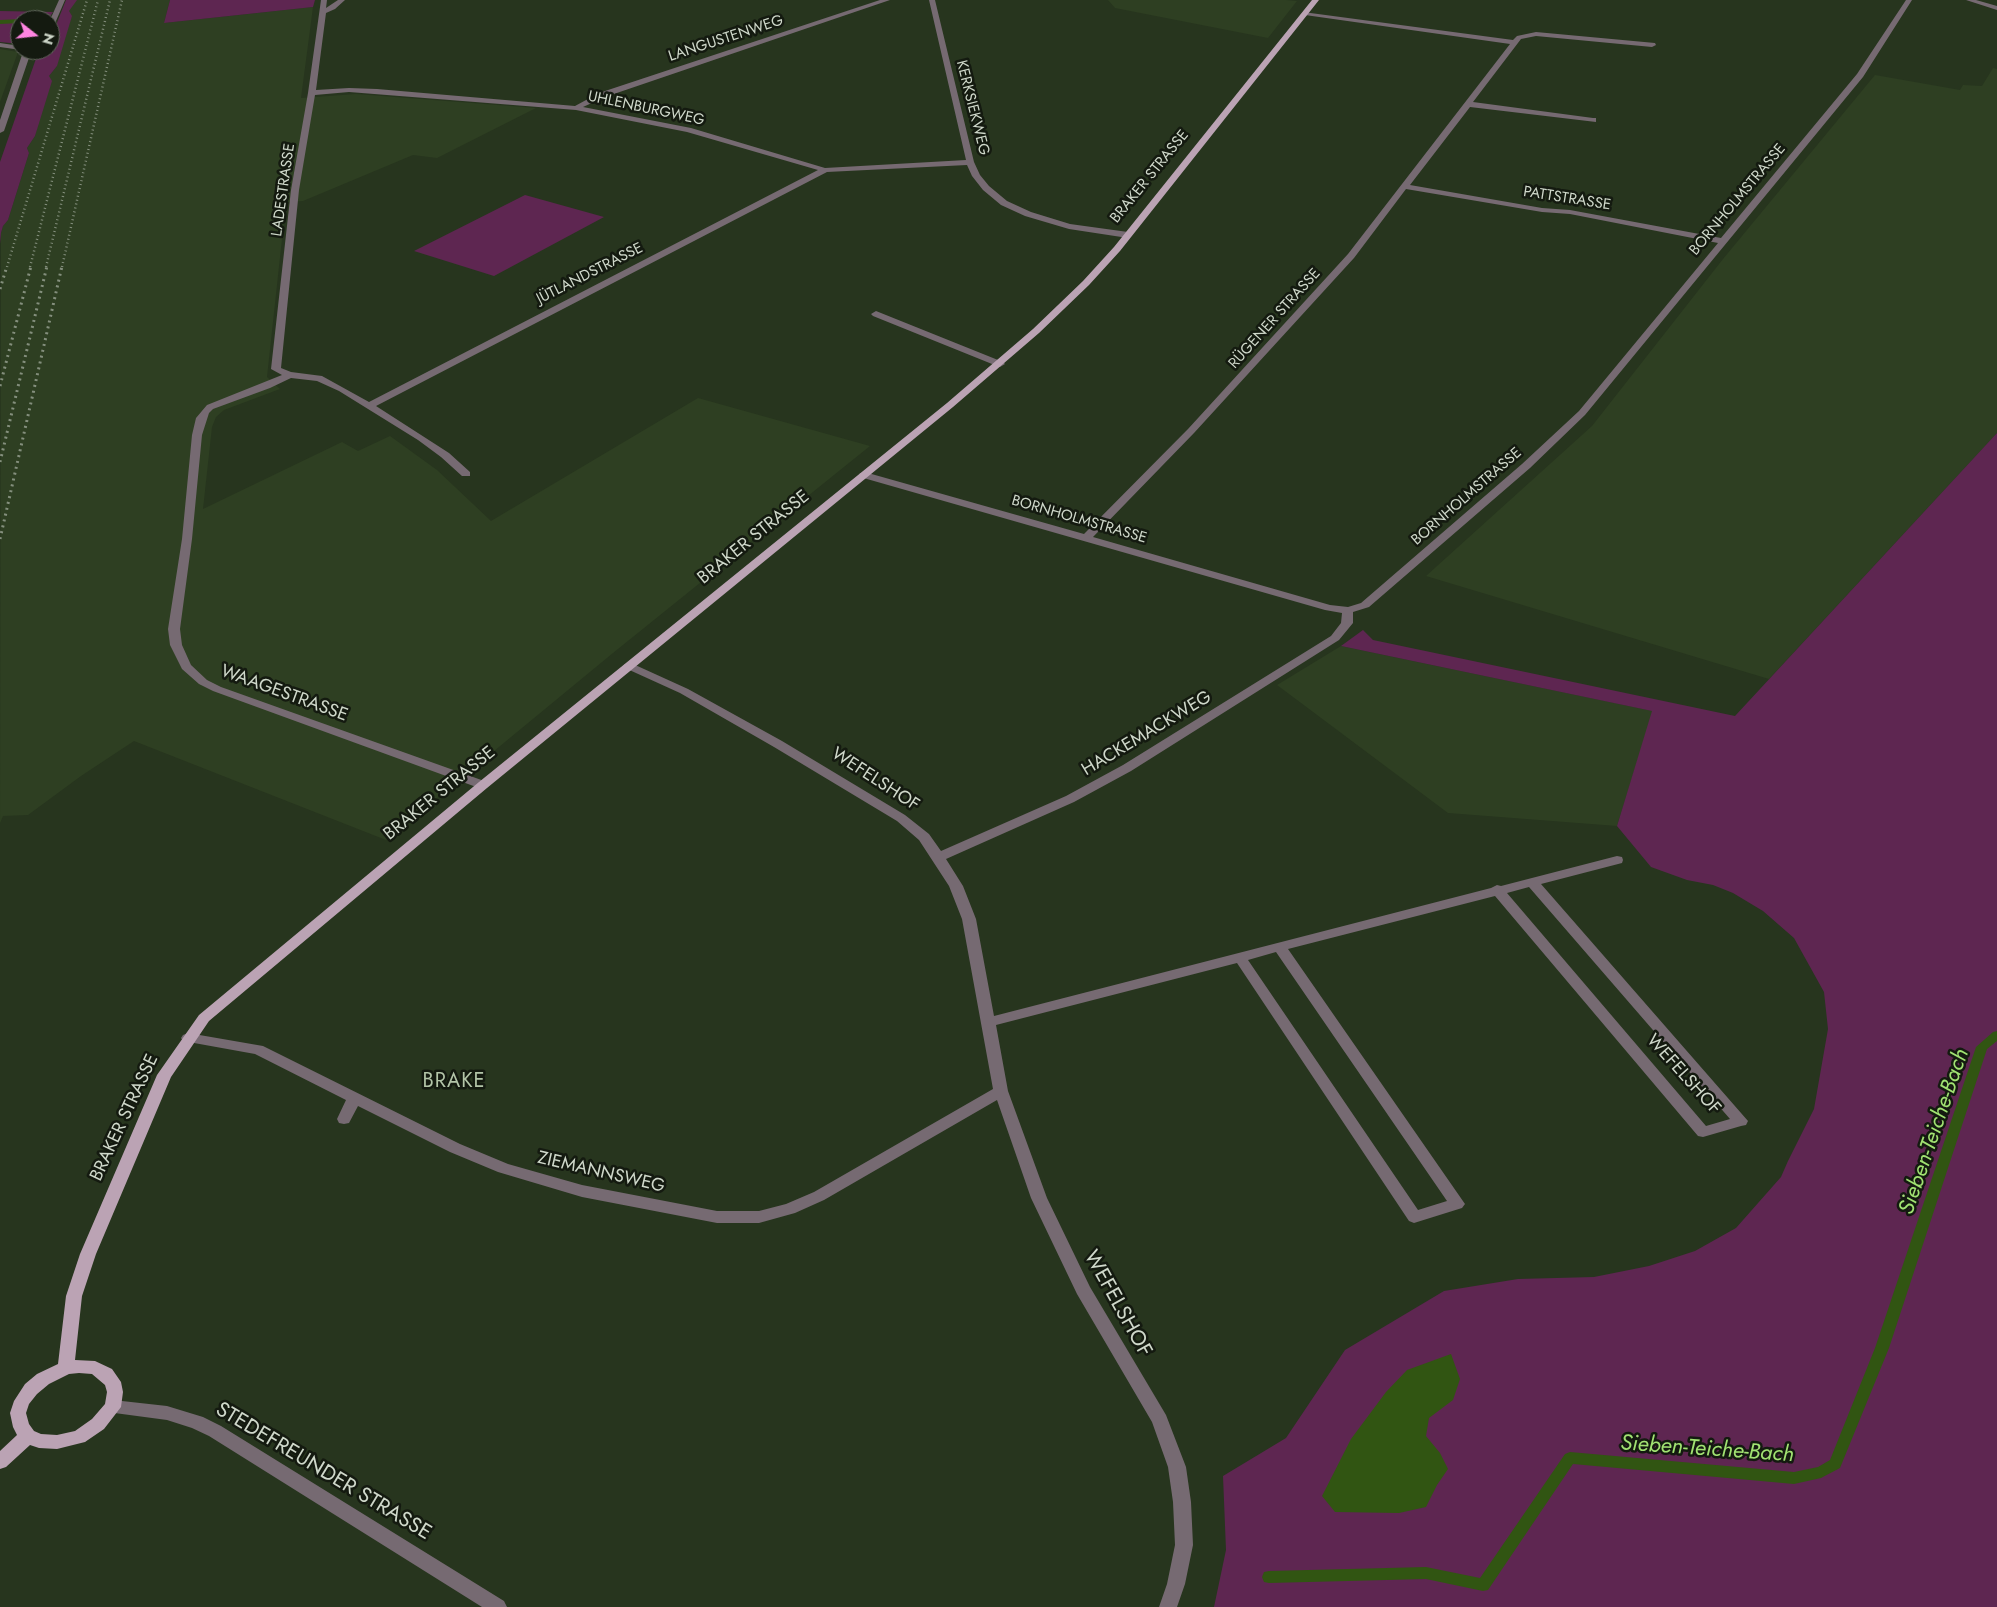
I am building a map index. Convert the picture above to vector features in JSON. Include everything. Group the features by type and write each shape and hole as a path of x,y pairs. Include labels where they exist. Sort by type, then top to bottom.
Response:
{"main road":[{"name":"BRAKER STRASSE","path":"66,1368 74,1296 88,1254 164,1075 188,1038 204,1018 484,785 1000,364 1086,283 1128,235 1316,0"},
{"path":"79,1366 95,1368 106,1374 113,1382 115,1392 113,1407 98,1424 79,1437 57,1442 39,1441 28,1436 21,1427 18,1413 22,1401 31,1388 43,1379 66,1368 79,1366"},
{"path":"0,1462 28,1436"}],"street":[{"name":"LADESTRASSE","path":"290,375 276,369 296,190 324,12 324,0"},
{"path":"324,12 333,8 342,0"},
{"name":"LANGUSTENWEG","path":"576,108 602,95 887,0"},
{"name":"KERKSIEKWEG","path":"932,0 970,162 976,176 986,188 1004,203 1028,214 1069,226 1128,235"},
{"name":"BORNHOLMSTRASSE","path":"864,475 1329,608 1348,610 1359,608 1373,600 1569,426 1860,75 1910,0"},
{"path":"1969,0 1997,8"},
{"path":"1305,13 1514,42 1519,37 1530,34 1652,45"},
{"name":"RÜGENER STRASSE","path":"1086,538 1190,431 1351,256 1406,187 1514,42"},
{"path":"0,130 24,60"},
{"name":"UHLENBURGWEG","path":"312,93 350,90 377,91 576,108 688,130 825,170 970,162"},
{"path":"1467,104 1593,120"},
{"name":"JÜTLANDSTRASSE","path":"370,406 825,170"},
{"name":"PATTSTRASSE","path":"1406,187 1542,210 1570,212 1723,241"},
{"path":"876,314 1000,364"},
{"path":"290,375 326,381 370,406 445,455 466,474"},
{"name":"WAAGESTRASSE","path":"290,375 267,386 210,407 204,410 201,418 197,435 187,538 174,629 176,645 186,667 203,682 217,689 484,785"},
{"name":"HACKEMACKWEG","path":"939,858 1070,799 1127,768 1335,638 1347,622 1348,610"},
{"name":"WEFELSHOF","path":"629,666 684,692 902,818 924,837 956,886 969,919 1001,1091 1039,1198 1082,1290 1160,1420 1177,1467 1182,1502 1184,1545 1176,1584 1168,1607"},
{"path":"989,1022 1497,889 1617,860"},
{"name":"WEFELSHOF","path":"1497,889 1703,1132 1741,1121 1532,880"},
{"path":"1239,956 1414,1217 1457,1204 1279,946"},
{"name":"ZIEMANNSWEG","path":"188,1038 258,1050 455,1148 503,1168 582,1191 717,1217 759,1217 790,1209 819,1196 1001,1091"},
{"path":"344,1120 355,1098"},
{"name":"STEDEFREUNDER STRASSE","path":"113,1407 167,1413 197,1422 215,1431 498,1607"}],"shaded area":[{"path":"66,0 170,0 164,23 313,7 301,98 356,94 536,108 437,158 413,155 303,201 286,202 267,377 280,389 224,410 216,417 212,427 203,509 342,442 358,451 390,436 437,470 491,521 698,398 870,446 613,653 386,840 134,741 81,776 28,815 3,816 0,823 1,233 3,226 8,220 29,153 27,148 35,136 49,76 57,66 55,60 60,60 60,15"},
{"path":"66,0 77,0 69,11 72,16 60,56 60,15"},
{"path":"170,0 315,0 313,7 164,23"},
{"path":"1108,0 1297,1 1268,38 1115,8"},
{"path":"0,11 10,11 10,43 0,42"},
{"path":"0,49 10,51 10,60 15,60 0,102"},
{"path":"36,60 59,60 57,66 49,76 52,81 35,136 27,148 29,153 8,220 3,226 0,244 0,162"},
{"path":"1993,68 1997,69 1997,433 1769,679 1426,576 1592,426 1723,259 1875,75 1960,90 1963,85 1982,86"},
{"path":"525,195 604,217 494,276 414,251"},
{"path":"1997,433 1997,1607 1214,1607 1226,1550 1223,1476 1286,1438 1345,1350 1444,1291 1518,1279 1594,1277 1649,1266 1695,1251 1736,1228 1781,1177 1814,1109 1828,1029 1824,992 1794,938 1763,911 1733,893 1713,885 1687,880 1651,867 1617,826 1652,711 1341,646 1363,630 1373,640 1735,716"},
{"path":"1341,646 1653,711 1617,826 1448,813 1277,685"},
{"path":"1451,1354 1460,1379 1453,1400 1429,1418 1426,1436 1440,1453 1448,1469 1437,1485 1426,1507 1399,1513 1335,1512 1322,1496 1351,1439 1386,1392 1407,1370"}],"waterway":[{"path":"0,22 10,22"},
{"name":"Sieben-Teiche-Bach","path":"1269,1577 1426,1573 1483,1585 1570,1458 1794,1478 1821,1472 1835,1464 1882,1348 1982,1047 1997,1035"}],"railway":[{"path":"7,267 87,0"},
{"path":"30,267 98,0"},
{"path":"46,267 110,0"},
{"path":"62,267 122,0"},
{"path":"0,289 7,266"},
{"path":"0,386 31,266"},
{"path":"0,462 47,266"},
{"path":"0,539 62,266"}],"district":[{"name":"BRAKE","path":"454,1082"}]}
